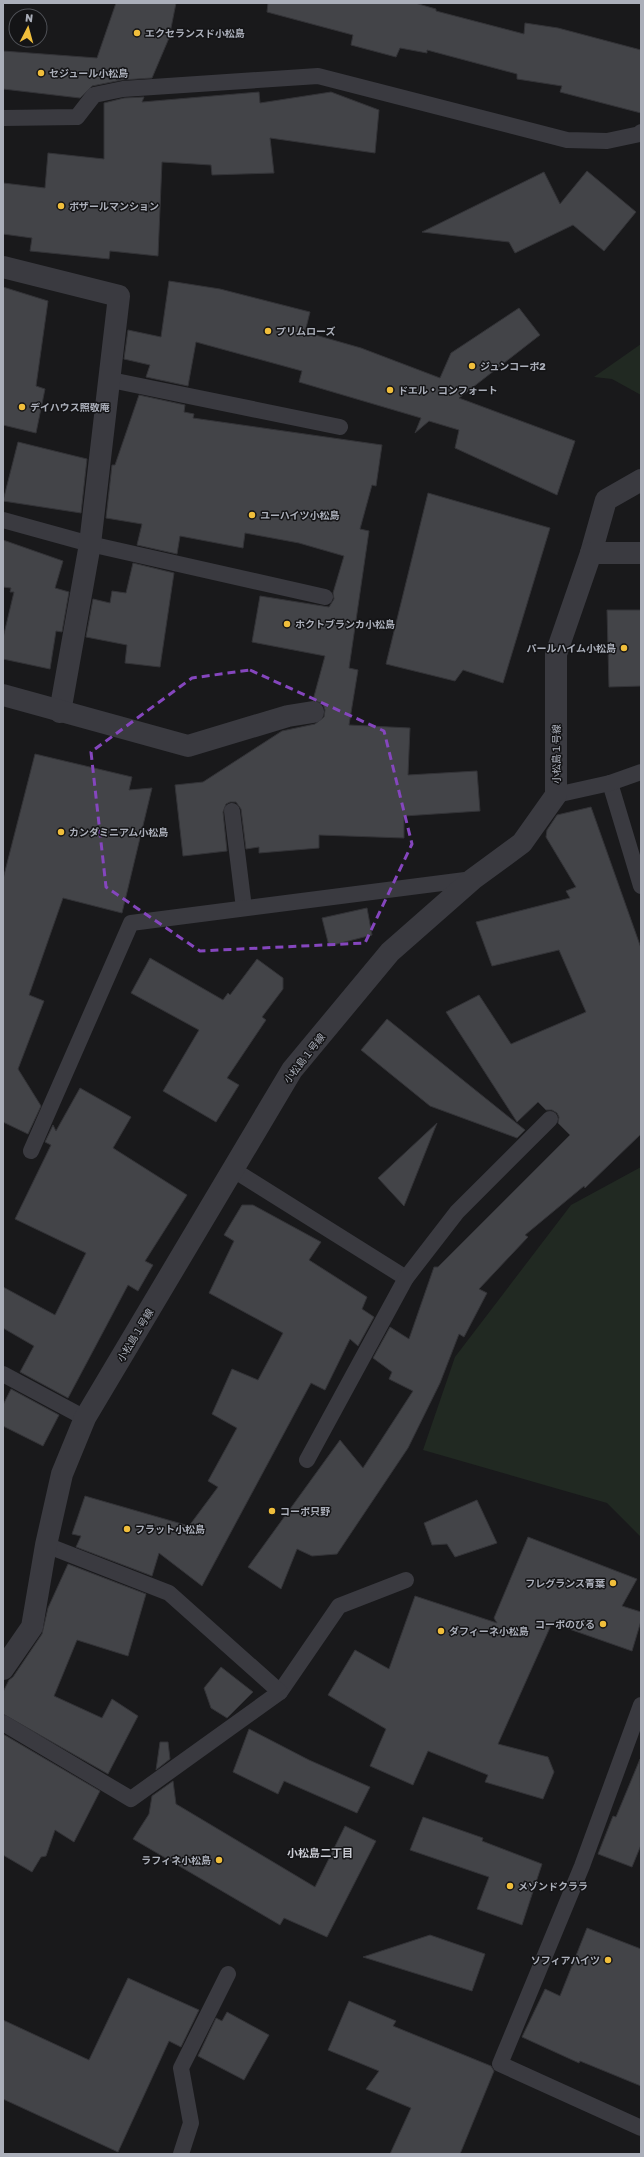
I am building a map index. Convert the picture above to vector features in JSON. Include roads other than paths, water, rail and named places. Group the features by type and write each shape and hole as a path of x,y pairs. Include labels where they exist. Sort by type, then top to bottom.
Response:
{"street":[{"path":"3,267 119,296 111,380 90,544 60,712"},
{"name":"小松島１号線","path":"3,1669 32,1627 46,1545 62,1474 85,1418 292,1070 390,952 473,879 522,843 556,795 556,654 591,553 606,500 641,480"},
{"path":"591,553 641,553"},
{"path":"3,695 60,712 188,746 288,716 313,712"}],"lane":[{"path":"3,118 77,117 94,95 123,89 318,76 567,140 608,141 640,134 641,132"},
{"path":"111,380 340,427"},
{"path":"3,520 90,544 325,597"},
{"path":"556,795 610,783 641,772"},
{"path":"610,783 641,886"},
{"path":"232,811 244,908"},
{"path":"30,1151 131,924 473,879"},
{"path":"307,1460 406,1278 457,1212 550,1119"},
{"path":"232,1169 406,1278"},
{"path":"3,1374 85,1418"},
{"path":"46,1545 169,1593 280,1692"},
{"path":"3,1723 131,1800 280,1692 339,1606 406,1580"},
{"path":"641,1705 582,1866 500,2064 641,2128"},
{"path":"181,2154 191,2123 181,2068 228,1974"}],"place":[{"name":"エクセランスド小松島","path":"137,33"},
{"name":"セジュール小松島","path":"41,73"},
{"name":"ポザールマンション","path":"61,206"},
{"name":"プリムローズ","path":"268,331"},
{"name":"ジュンコーポ2","path":"472,366"},
{"name":"ドエル・コンフォート","path":"390,390"},
{"name":"デイハウス照敬庵","path":"22,407"},
{"name":"ユーハイツ小松島","path":"252,515"},
{"name":"ホクトブランカ小松島","path":"287,624"},
{"name":"パールハイム小松島","path":"624,648"},
{"name":"カンダミニアム小松島","path":"61,832"},
{"name":"コーポ只野","path":"272,1511"},
{"name":"フラット小松島","path":"127,1529"},
{"name":"フレグランス青葉","path":"613,1583"},
{"name":"コーポのびる","path":"603,1624"},
{"name":"ダフィーネ小松島","path":"441,1631"},
{"name":"ラフィネ小松島","path":"219,1860"},
{"name":"メゾンドクララ","path":"510,1886"},
{"name":"ソフィアハイツ","path":"608,1960"}],"district":[{"name":"小松島二丁目","path":"320,1853"}]}
